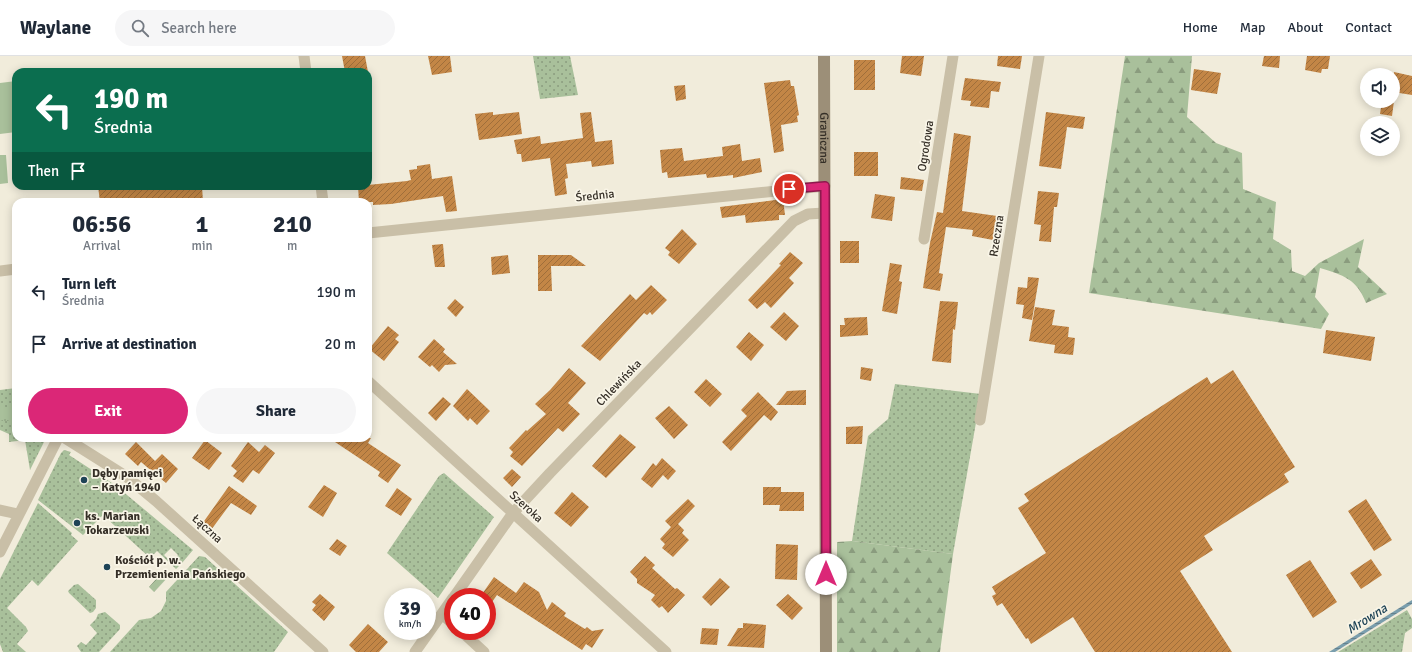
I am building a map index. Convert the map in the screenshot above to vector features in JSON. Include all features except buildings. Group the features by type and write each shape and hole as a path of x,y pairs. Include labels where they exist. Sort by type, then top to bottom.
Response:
{"street":[{"path":"304,56 306,68"},
{"name":"Graniczna","path":"824,56 826,652"},
{"name":"Ogrodowa","path":"924,239 953,56"},
{"name":"Rzeczna","path":"980,420 1039,56"},
{"name":"Średnia","path":"372,233 825,186"},
{"name":"Chlewińska","path":"459,588 513,513 794,221 804,215 824,213"},
{"path":"0,271 12,270"},
{"name":"Szeroka","path":"372,385 666,652"},
{"path":"0,552 56,442"},
{"name":"Łączna","path":"71,442 127,477 156,501 323,652"},
{"path":"0,510 18,514"},
{"name":"Chlewińska","path":"415,652 444,611"},
{"path":"471,640 484,652"}],"green space":[{"path":"533,56 570,56 578,95 540,99"},
{"path":"1125,56 1192,56 1187,117 1216,143 1242,153 1243,189 1276,202 1273,239 1291,250 1292,271 1305,276 1319,263 1364,239 1358,267 1387,294 1366,303 1354,283 1336,273 1320,268 1315,297 1329,314 1321,329 1089,293"},
{"path":"12,82 12,132 0,134 0,83"},
{"path":"0,155 6,155 8,183 0,184"},
{"path":"895,384 981,394 953,554 852,541 868,436 888,419"},
{"path":"12,388 12,442 9,442 9,434 0,430 0,390"},
{"path":"12,408 12,421 0,421 0,409"},
{"path":"25,442 44,442 30,470"},
{"path":"64,450 71,452 69,455 115,485 193,550 182,563 176,558 178,555 171,548 164,555 171,562 173,560 179,566 176,569 157,551 150,558 103,515 83,535 38,500 61,453"},
{"path":"444,473 494,517 438,598 436,596 436,588 427,588 387,553 439,476"},
{"path":"38,503 72,533 71,535 78,541 38,586 32,580 7,608 26,627 28,631 17,644 26,652 3,652 0,644 0,579"},
{"path":"852,541 953,554 940,652 837,652 837,542"},
{"path":"199,556 205,557 288,632 274,652 110,652 139,620 151,618 161,611 166,601 166,592"},
{"path":"163,571 169,576 154,592 149,587"},
{"path":"78,584 96,600 96,608 93,612 90,613 69,593 68,591 74,585"},
{"path":"1407,610 1412,619 1412,628 1405,633 1402,652 1338,652"},
{"path":"105,612 120,625 120,629 99,652 81,652 77,646 81,642 86,645 97,633 90,625 96,619 98,614"}],"water":[{"path":"1412,600 1412,604 1335,652 1329,652"}],"place":[{"name":"Dęby pamięci – Katyń 1940","path":"84,480"},
{"name":"ks. Marian Tokarzewski","path":"77,523"},
{"name":"Kościół p. w. Przemienienia Pańskiego","path":"107,567"}],"route":[{"path":"789,189 825,186 826,574"}],"water label":[{"name":"Mrowna","path":"1367,619"}]}
